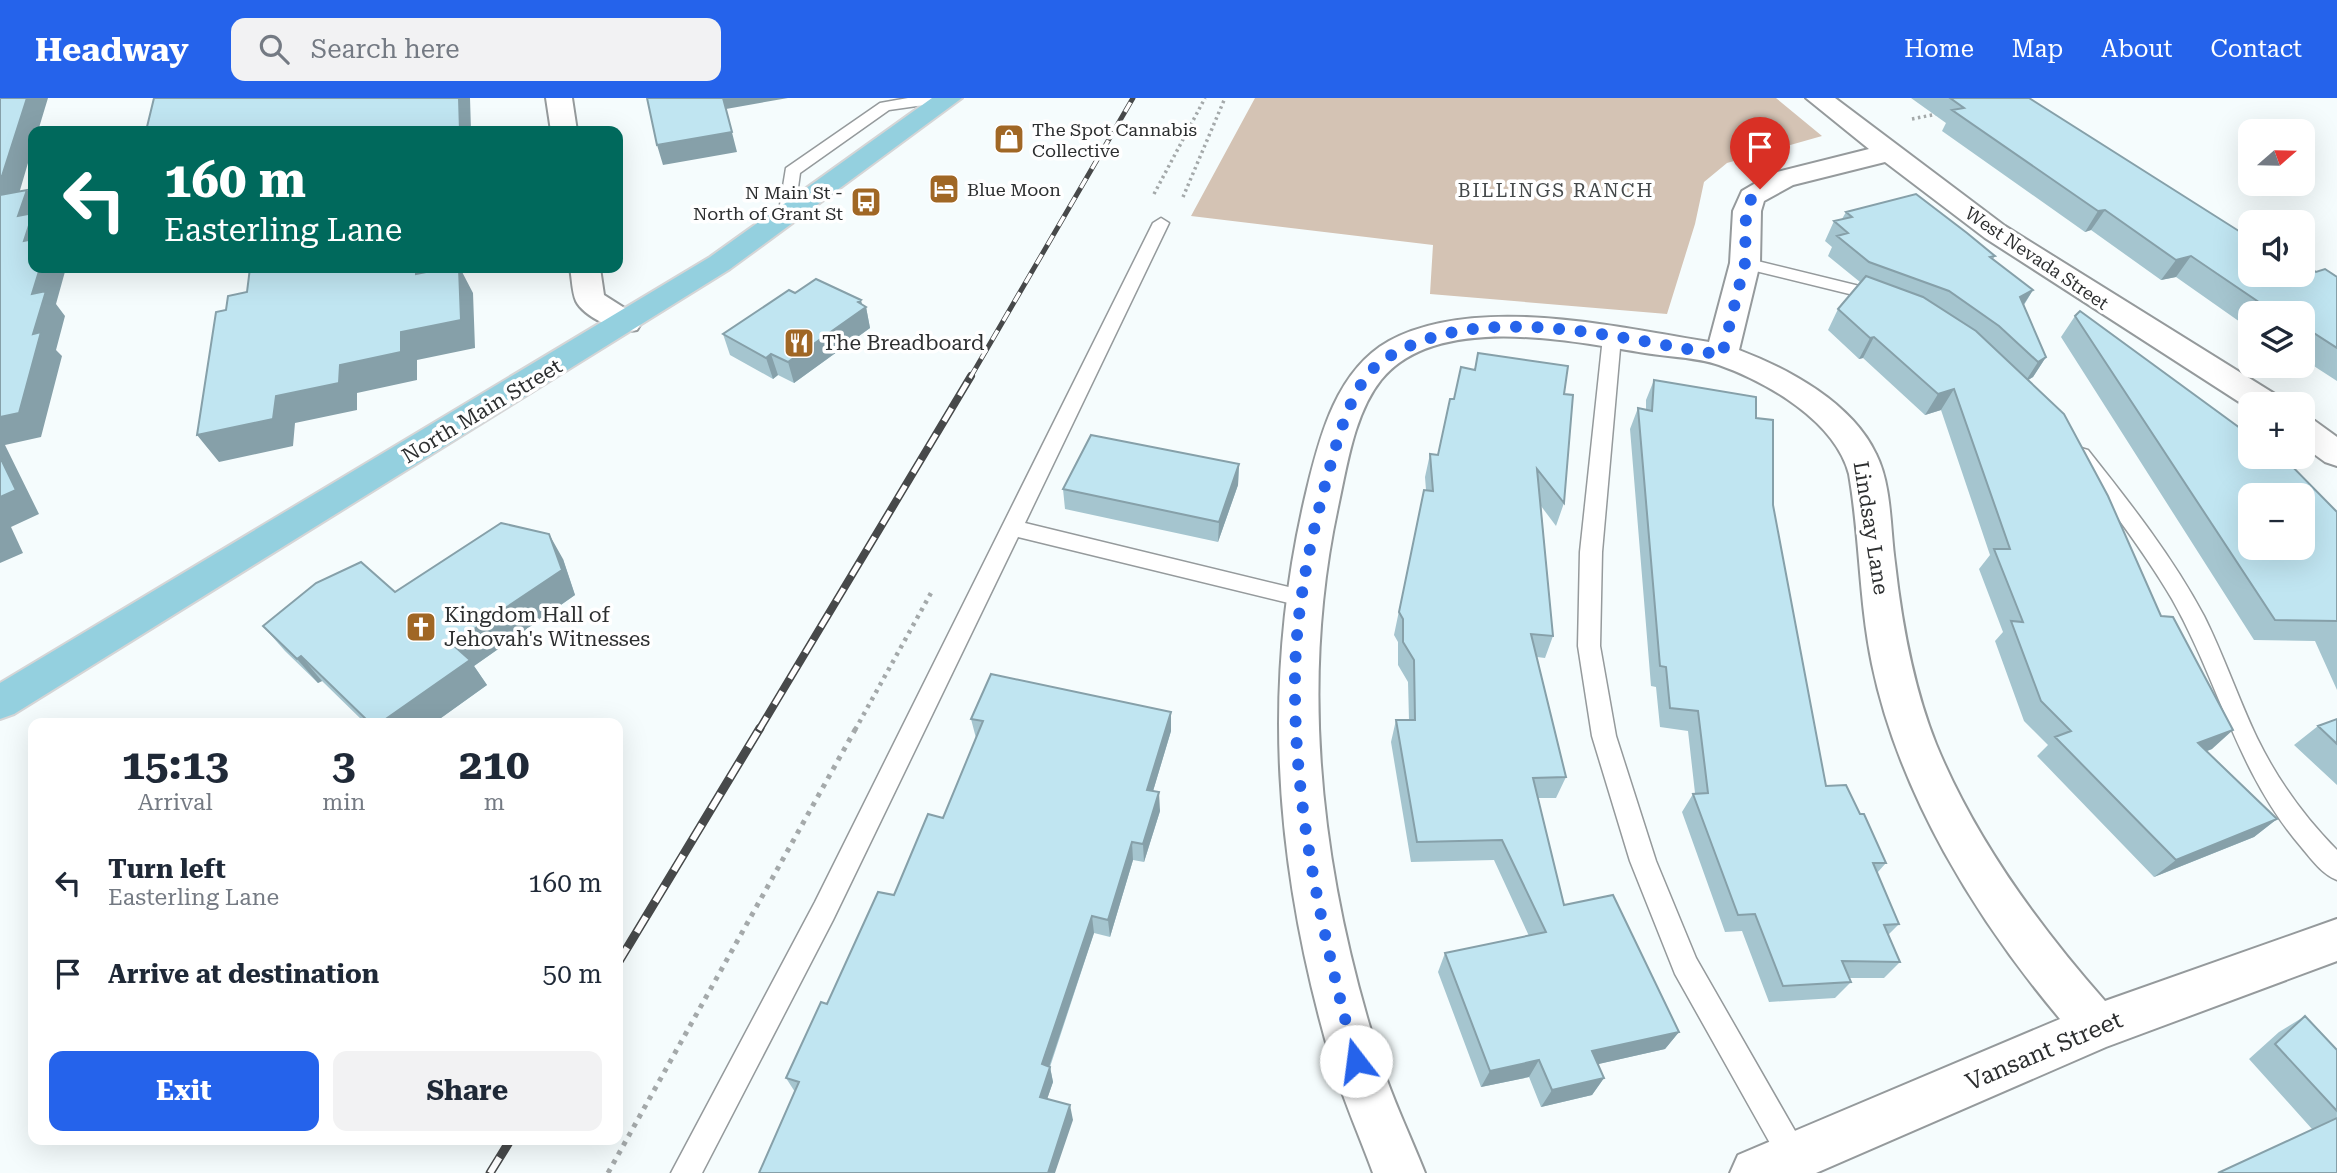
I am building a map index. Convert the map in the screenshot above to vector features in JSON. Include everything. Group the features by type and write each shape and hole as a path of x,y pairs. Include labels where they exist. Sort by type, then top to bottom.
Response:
{"main road":[{"name":"North Main Street","path":"0,703 626,323 786,217 949,98"}],"street":[{"path":"559,98 563,126"},
{"name":"West Nevada Street","path":"1819,98 1887,153 2048,268 2247,392"},
{"path":"1722,355 1745,263 1746,211 1752,197 1760,189 1783,179 1887,153"},
{"path":"586,273 590,299 626,323"},
{"name":"Lindsay Lane","path":"1399,1173 1356,1061 1320,923 1302,803 1294,689 1301,598 1317,514 1346,416 1359,388 1382,360 1446,332 1478,327 1517,326 1612,337 1722,355 1789,388 1840,427 1859,450 1868,482 1889,648 1900,700 1922,758 1956,825 2019,930 2055,980 2097,1027"},
{"path":"2315,438 2337,454"},
{"name":"Vansant Street","path":"1775,1165 2097,1027 2337,940"}],"lane":[{"path":"786,217 792,172 885,106 938,98"},
{"path":"686,1173 824,911 1014,528 1161,223"},
{"path":"1745,263 1900,303"},
{"path":"1612,337 1591,552 1590,646 1604,736 1643,861 1685,965 1775,1165"},
{"path":"2065,436 2153,552 2205,641 2261,772 2289,816 2337,868"},
{"path":"1014,528 1301,598"}],"path":[{"path":"1153,196 1205,98"},
{"path":"1161,223 1181,200 1225,98"},
{"path":"1860,131 1940,113"},
{"path":"608,1173 935,587"}],"shaded area":[{"path":"1255,98 1776,98 1822,136 1727,163 1704,182 1695,224 1667,314 1430,294 1433,245 1191,216"}],"building":[{"path":"0,98 27,98 2,176 0,176"},
{"path":"154,98 459,98 460,126 147,126"},
{"path":"647,98 723,98 732,132 657,145"},
{"path":"1950,98 2029,98 2238,230 2238,287 2315,287 2315,271 2325,269 2337,277 2337,348 2315,334 2315,301 2257,301 2191,256 2176,260 2105,210 2098,211 1952,110 1964,108"},
{"path":"27,190 18,216 28,214 28,229 24,241 28,240 28,273 38,273 32,294 46,291 33,334 41,332 19,413 0,417 0,195"},
{"path":"1916,194 1967,233 1995,256 1990,257 2033,290 2020,297 2046,357 2038,362 1999,326 1949,291 1869,262 1837,236 1848,233 1834,221 1852,217 1846,212"},
{"path":"249,273 459,273 461,320 401,332 401,352 340,365 339,383 276,396 273,419 197,435 216,312 226,310 228,296 247,292"},
{"path":"1866,276 1923,297 1976,331 2064,414 2108,496 2161,616 2173,617 2233,730 2198,743 2277,819 2176,860 2055,737 2071,731 2041,701 2011,621 2023,622 1994,549 2010,549 1954,389 1938,394 1838,309"},
{"path":"816,279 861,300 858,302 866,307 788,362 771,354 766,358 723,334 789,290 795,293"},
{"path":"2080,311 2238,427 2238,469 2295,469 2309,483 2238,483 2238,560 2315,560 2315,490 2337,512 2337,621 2275,620 2075,316"},
{"path":"1478,353 1568,366 1564,394 1573,395 1564,503 1537,469 1553,636 1531,634 1566,777 1533,778 1564,905 1613,895 1679,1032 1592,1051 1604,1078 1552,1090 1539,1060 1490,1071 1445,953 1546,932 1502,840 1417,842 1396,720 1415,720 1414,660 1403,642 1403,619 1399,612 1424,490 1433,491 1430,454 1438,455 1450,399 1454,399 1461,367 1475,370"},
{"path":"1654,380 1756,397 1756,418 1773,420 1773,505 1826,786 1846,785 1860,814 1864,814 1886,863 1873,863 1899,924 1884,925 1900,962 1842,961 1851,982 1783,986 1755,914 1738,915 1693,794 1708,793 1698,711 1670,708 1666,667 1660,666 1638,408 1652,411"},
{"path":"1091,435 1239,464 1219,522 1063,489"},
{"path":"0,457 16,490 0,497"},
{"name":"Kingdom Hall of Jehovah's Witnesses","path":"501,523 549,534 562,570 452,644 470,660 387,718 365,718 301,656 297,659 263,626 316,583 361,562 395,592"},
{"path":"991,674 1171,712 1147,790 1159,792 1143,844 1132,842 1108,920 1092,916 1042,1064 1050,1067 1040,1097 1070,1105 1048,1173 759,1173 799,1082 786,1078 821,1002 827,1004 878,892 894,895 928,814 943,818 983,721 971,719"},
{"path":"2337,719 2337,744 2318,726"},
{"path":"2305,1016 2337,1050 2337,1111 2275,1044"},
{"path":"2337,1118 2337,1173 2218,1173"}],"railway":[{"path":"970,378 1133,98"},
{"path":"759,730 971,376"},
{"path":"623,955 760,728"},
{"path":"490,1173 507,1145"}],"place":[{"name":"The Spot Cannabis Collective","path":"1009,139"},
{"name":"Blue Moon","path":"944,189"},
{"name":"N Main St - North of Grant St","path":"866,202"},
{"name":"The Breadboard","path":"799,343"},
{"name":"Kingdom Hall of Jehovah's Witnesses","path":"421,627"}],"district":[{"name":"BILLINGS RANCH","path":"1556,190"}],"route":[{"path":"1356,1061 1320,923 1302,803 1294,689 1301,598 1317,514 1346,416 1359,388 1382,360 1446,332 1478,327 1517,326 1612,337 1722,355 1745,263 1746,211 1752,197 1760,189"}]}
